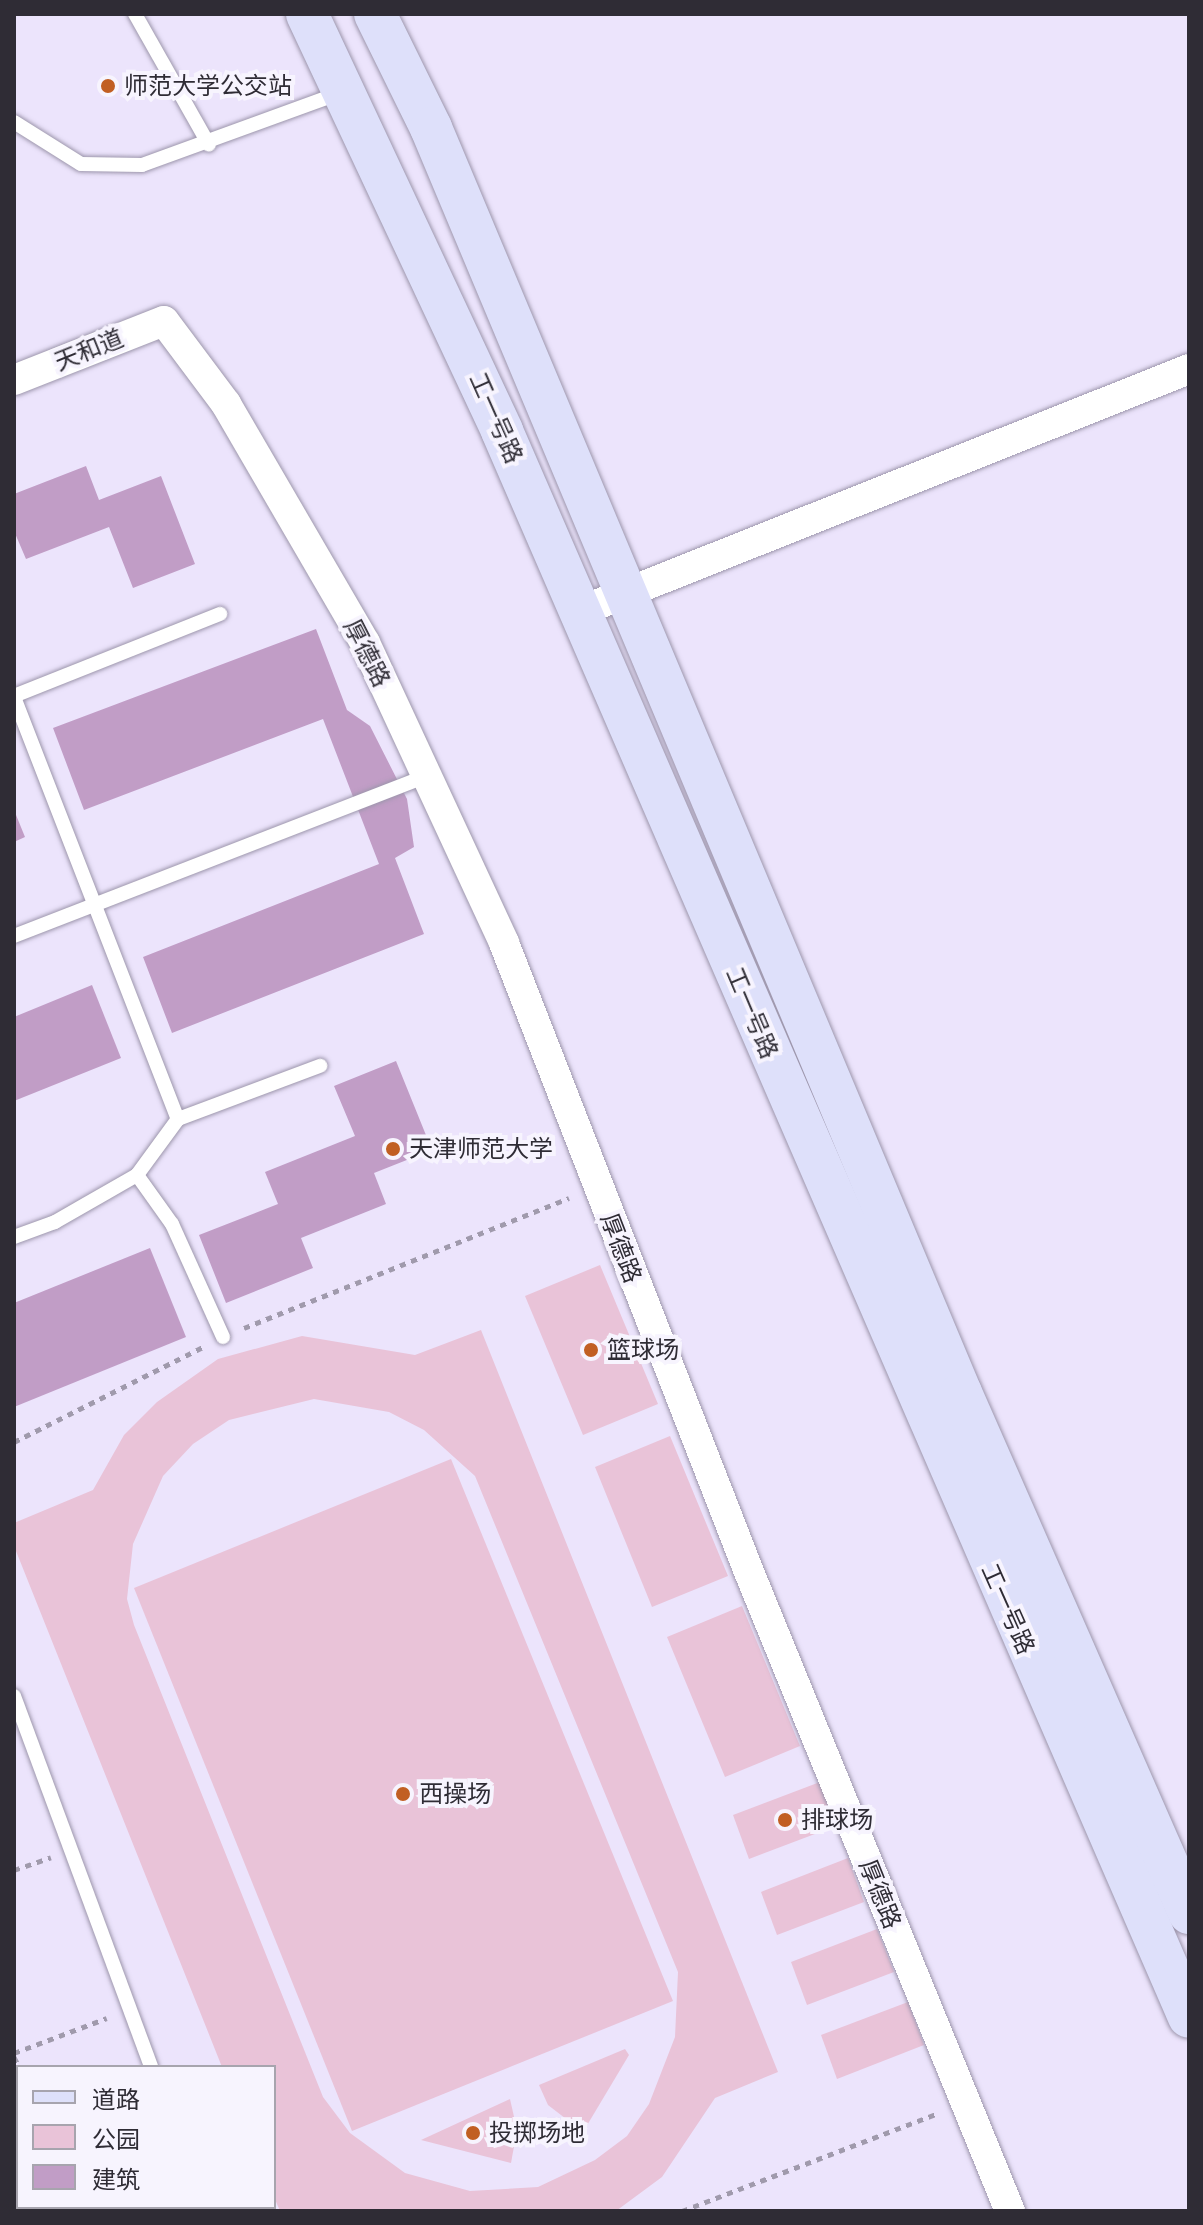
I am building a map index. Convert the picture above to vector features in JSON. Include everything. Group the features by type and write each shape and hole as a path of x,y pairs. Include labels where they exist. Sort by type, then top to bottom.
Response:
{"main road":[{"name":"工一号路","path":"307,14 347,90 581,611 938,1449 1189,2017"},
{"name":"工一号路","path":"375,14 431,128 624,595 1189,1913"}],"street":[{"name":"天和道","path":"14,380 164,321"},
{"name":"厚德路","path":"164,321 226,404 365,643 504,943 598,1187 1010,2211"},
{"path":"581,611 1189,369"}],"lane":[{"path":"135,14 209,145"},
{"path":"14,122 81,164 142,165 209,145 347,90"},
{"path":"178,1119 14,697 220,614"},
{"path":"14,936 426,776"},
{"path":"14,1237 55,1222 137,1175 178,1119 320,1066"},
{"path":"137,1175 172,1224 223,1337"},
{"path":"14,1696 150,2065"}],"path":[{"path":"14,1442 223,1337 598,1187"},
{"path":"14,1870 71,1850"},
{"path":"14,2055 130,2009"},
{"path":"682,2211 966,2103"}],"green space":[{"name":"篮球场","path":"600,1265 658,1404 583,1435 525,1296"},
{"path":"481,1330 778,2072 715,2098 662,2177 616,2211 280,2211 276,2202 276,2065 221,2065 14,1546 14,1523 93,1490 124,1435 157,1402 218,1359 302,1336 415,1355","holes":["314,1399 389,1412 424,1430 475,1476 678,1972 675,2037 649,2104 627,2136 595,2160 538,2187 470,2191 405,2173 350,2133 323,2097 134,1625 127,1599 133,1544 163,1476 193,1444 229,1420"]},
{"name":"篮球场","path":"670,1436 728,1576 652,1607 595,1467"},
{"name":"西操场","path":"451,1459 673,2001 352,2131 134,1588"},
{"path":"742,1606 800,1746 725,1777 667,1637"},
{"name":"排球场","path":"820,1782 836,1826 749,1859 733,1815"},
{"name":"排球场","path":"848,1858 864,1902 777,1935 761,1892"},
{"path":"877,1929 894,1972 807,2005 791,1962"},
{"path":"908,2002 924,2045 837,2079 821,2035"},
{"name":"投掷场地","path":"625,2049 629,2055 583,2132 548,2105 539,2085"},
{"name":"投掷场地","path":"510,2099 517,2130 511,2163 421,2140"}],"building":[{"path":"86,466 99,500 161,476 195,564 133,588 109,527 26,559 14,531 14,494"},
{"path":"316,629 347,710 370,726 407,799 414,847 395,858 424,934 172,1033 143,957 379,864 323,719 84,810 53,728"},
{"path":"14,810 25,837 14,842"},
{"path":"92,985 121,1058 14,1101 14,1017"},
{"path":"396,1061 432,1150 374,1173 386,1204 301,1238 313,1268 226,1303 199,1235 278,1204 265,1172 355,1136 334,1086"},
{"path":"150,1248 186,1337 14,1407 14,1303"}],"place":[{"name":"师范大学公交站","path":"108,86"},
{"name":"天津师范大学","path":"393,1149"},
{"name":"篮球场","path":"591,1350"},
{"name":"西操场","path":"403,1794"},
{"name":"排球场","path":"785,1820"},
{"name":"投掷场地","path":"473,2133"}]}
